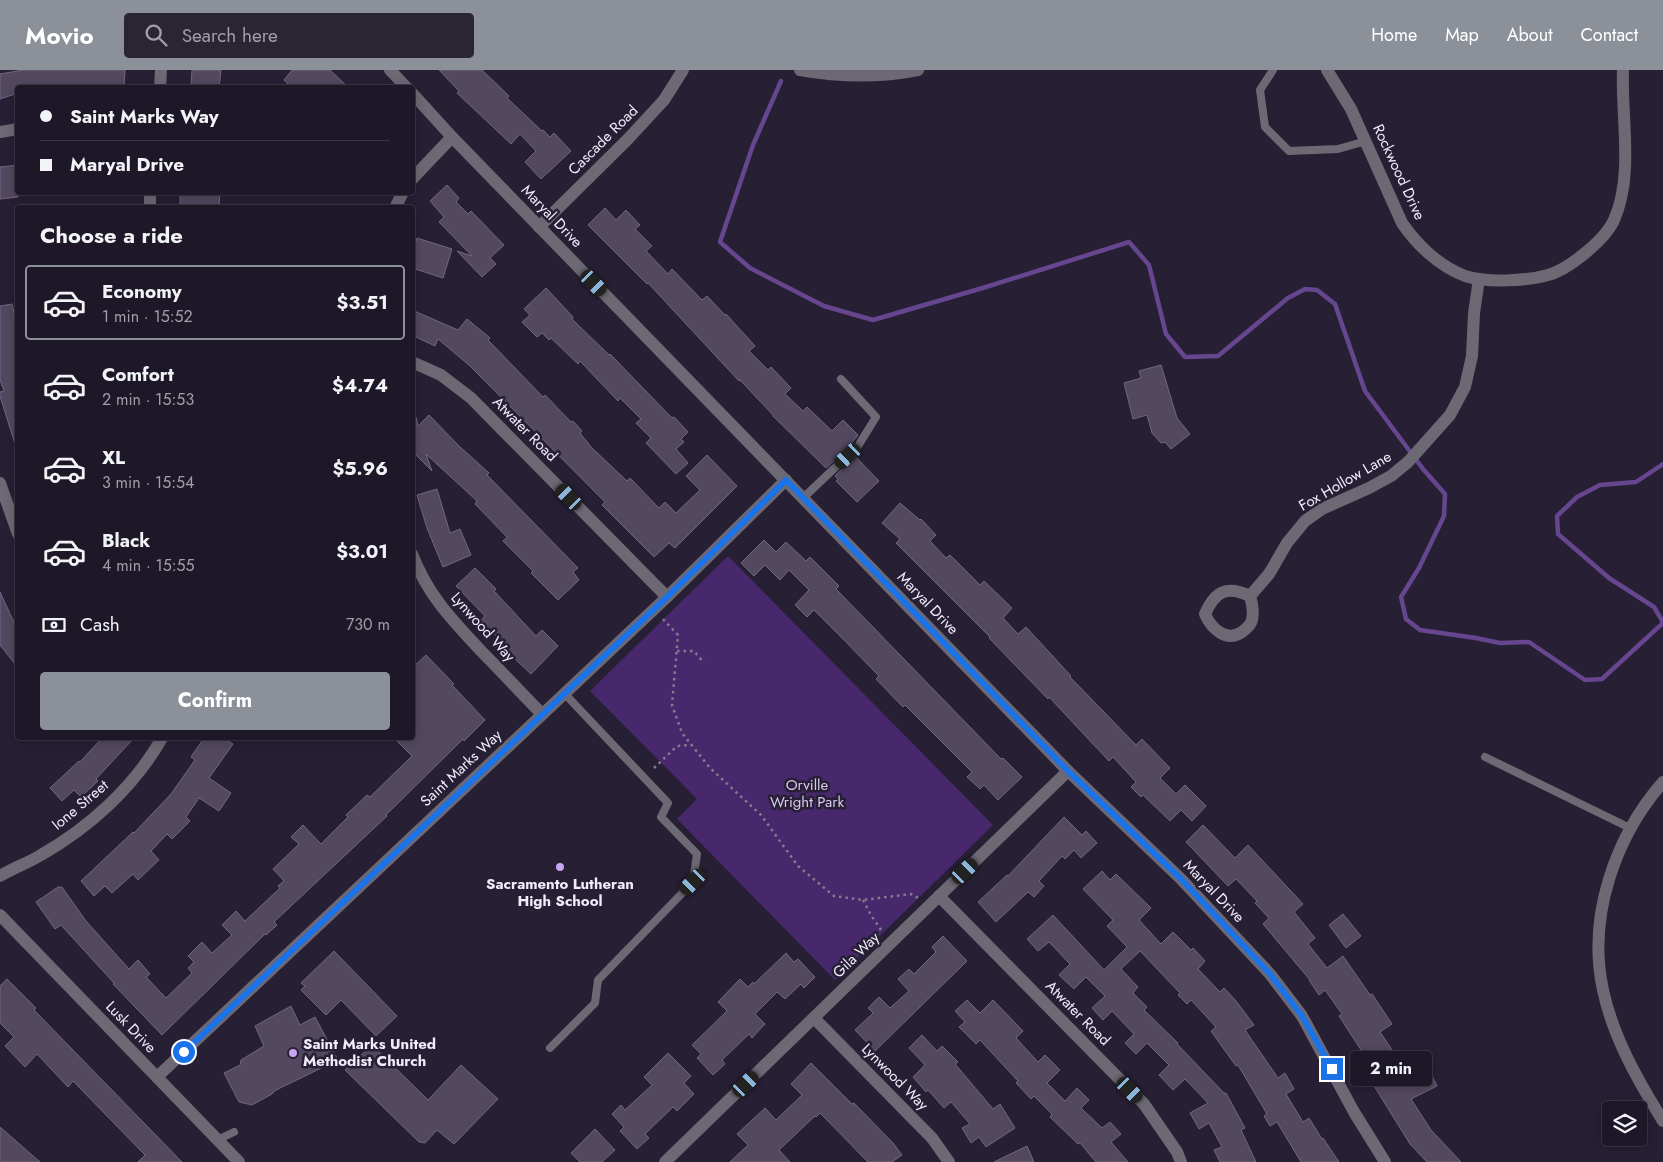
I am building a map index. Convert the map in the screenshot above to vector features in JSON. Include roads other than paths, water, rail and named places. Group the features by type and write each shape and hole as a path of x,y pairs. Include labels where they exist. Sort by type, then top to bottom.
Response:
{"street":[{"path":"160,85 161,70"},
{"path":"390,70 404,85"},
{"name":"Cascade Road","path":"539,227 634,133 664,100 683,70"},
{"path":"800,70 834,74 884,76 918,70"},
{"name":"Rockwood Drive","path":"1327,70 1351,109 1397,212 1410,234 1437,260 1465,276 1479,279 1516,280 1548,275 1575,260 1611,227 1624,190 1623,70"},
{"name":"Maryal Drive","path":"415,96 539,227 1068,771 1181,879 1270,974 1302,1016 1354,1112 1385,1162"},
{"path":"0,132 15,130"},
{"path":"415,176 452,137"},
{"name":"Fox Hollow Lane","path":"1250,596 1270,574 1288,543 1304,521 1322,509 1391,476 1408,462 1450,415 1466,387 1472,356 1474,313 1479,279"},
{"name":"Atwater Road","path":"415,363 441,375 471,398 667,597"},
{"name":"Saint Marks Way","path":"157,1077 667,597 786,480"},
{"path":"0,483 15,526"},
{"name":"Lynwood Way","path":"415,562 430,592 446,614 542,714"},
{"name":"Ione Street","path":"0,876 67,840 93,819 118,797 139,772 161,740"},
{"name":"Gila Way","path":"666,1162 1068,771"},
{"path":"1663,782 1647,801 1630,828 1620,847 1607,883 1602,910 1599,961 1603,990 1615,1029 1640,1082 1663,1121"},
{"name":"Atwater Road","path":"935,900 1144,1104 1177,1152 1181,1162"},
{"name":"Lusk Drive","path":"0,915 239,1162"},
{"name":"Lynwood Way","path":"814,1018 932,1138 949,1162"}],"lane":[{"path":"1273,70 1260,90 1265,127 1289,152 1338,149 1366,141"},
{"path":"803,498 858,446 876,417 841,379"},
{"path":"550,1048 595,1003 598,980 693,882 697,854 661,817 668,803 564,693"},
{"path":"1485,757 1630,828"},
{"path":"217,1140 234,1132"}],"waterway":[{"path":"781,81 753,145 720,242 750,268 824,306 873,320 1129,242 1149,265 1166,334 1185,357 1218,356 1288,298 1305,289 1317,290 1335,304 1365,391 1423,469 1445,494 1444,516 1419,568 1401,597 1406,619 1420,630 1500,643 1529,642 1585,680 1602,679 1663,623"},
{"path":"1663,464 1636,482 1600,485 1577,497 1557,516 1558,534 1609,578 1654,607 1663,622"}],"place":[{"name":"Sacramento Lutheran High School","path":"560,867"},
{"name":"Saint Marks United Methodist Church","path":"293,1053"}],"park label":[{"name":"Orville Wright Park","path":"807,794"}]}
